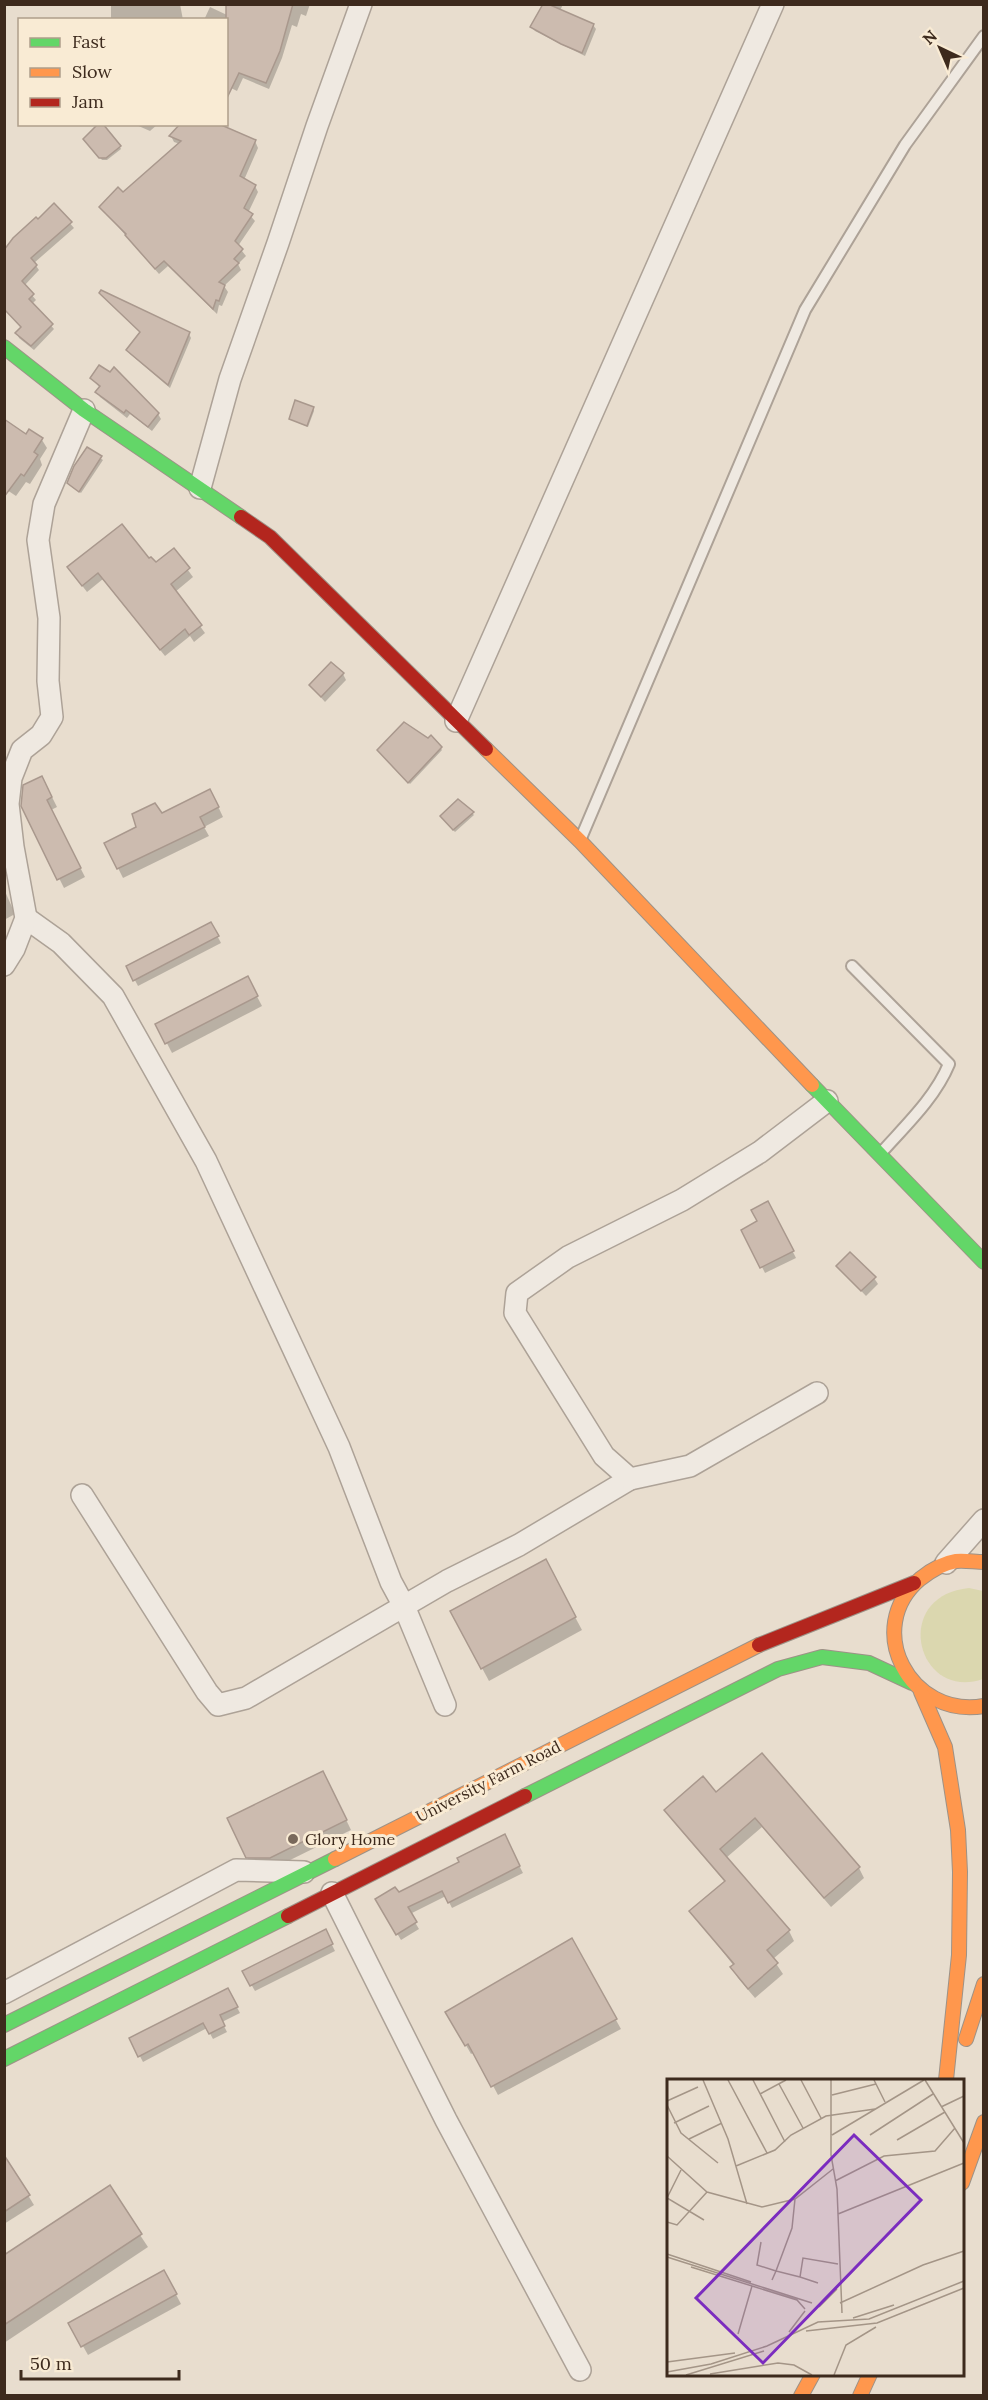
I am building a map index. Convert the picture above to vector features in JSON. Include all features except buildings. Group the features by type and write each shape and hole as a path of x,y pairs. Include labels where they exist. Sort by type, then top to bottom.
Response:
{"main road":[{"path":"4,347 84,410 270,537 580,841 982,1262"},
{"path":"946,2079 955,2024 962,1882 955,1811 944,1745 917,1688 898,1660 893,1633 899,1606 914,1583 928,1571 945,1563 971,1559 984,1562"},
{"name":"University Farm Road","path":"4,2025 765,1642 914,1583"},
{"name":"University Farm Road","path":"4,2059 778,1669 822,1657 869,1663 917,1688 936,1701 952,1707 984,1706"},
{"path":"954,2079 984,1984"},
{"path":"964,2180 984,2122"},
{"path":"801,2396 812,2376"},
{"path":"860,2396 869,2376"}],"street":[{"path":"200,488 230,379 317,126 362,4"},
{"path":"456,721 773,4"},
{"path":"4,965 14,949 26,918 8,804 11,778 22,750 41,735 52,717 48,681 49,618 38,540 44,504 84,410"},
{"path":"26,918 61,943 113,996 206,1161 339,1447 391,1582 404,1606 446,1705"},
{"path":"630,1479 604,1456 515,1313 518,1293 568,1257 682,1200 760,1152 827,1101"},
{"path":"82,1495 207,1692 218,1705 246,1698 447,1581 519,1545 630,1479 690,1466 817,1393"},
{"path":"945,1563 984,1520"},
{"path":"4,1993 236,1870 308,1872"},
{"path":"332,1893 446,2120 580,2370"}],"lane":[{"path":"580,841 805,310 905,145 984,36"},
{"path":"852,966 949,1064 944,1076 921,1107 879,1155"}],"shaded area":[{"path":"969,1588 983,1591 983,1679 960,1682 942,1676 929,1662 922,1645 921,1626 929,1609 944,1595"}],"traffic: fast":[{"path":"4,347 84,410 241,517"},
{"path":"812,1085 984,1262"},
{"path":"525,1796 778,1669 822,1657 869,1663 912,1683"},
{"path":"4,2025 335,1859"},
{"path":"4,2059 288,1916"}],"traffic: slow":[{"path":"486,749 580,841 812,1085"},
{"path":"984,1562 956,1561 942,1565 928,1573 903,1599 895,1621 895,1644 903,1666 916,1684 935,1699 958,1706 984,1706"},
{"path":"335,1859 759,1645"},
{"path":"921,1692 945,1747 958,1830 959,1955 946,2079"},
{"path":"966,2039 984,1984"},
{"path":"964,2177 984,2122"},
{"path":"801,2396 812,2376"},
{"path":"860,2396 869,2376"}],"traffic: jam":[{"path":"241,517 270,537 486,749"},
{"path":"759,1645 914,1583"},
{"path":"288,1916 525,1796"}],"place":[{"name":"Glory Home","path":"293,1839"}]}
